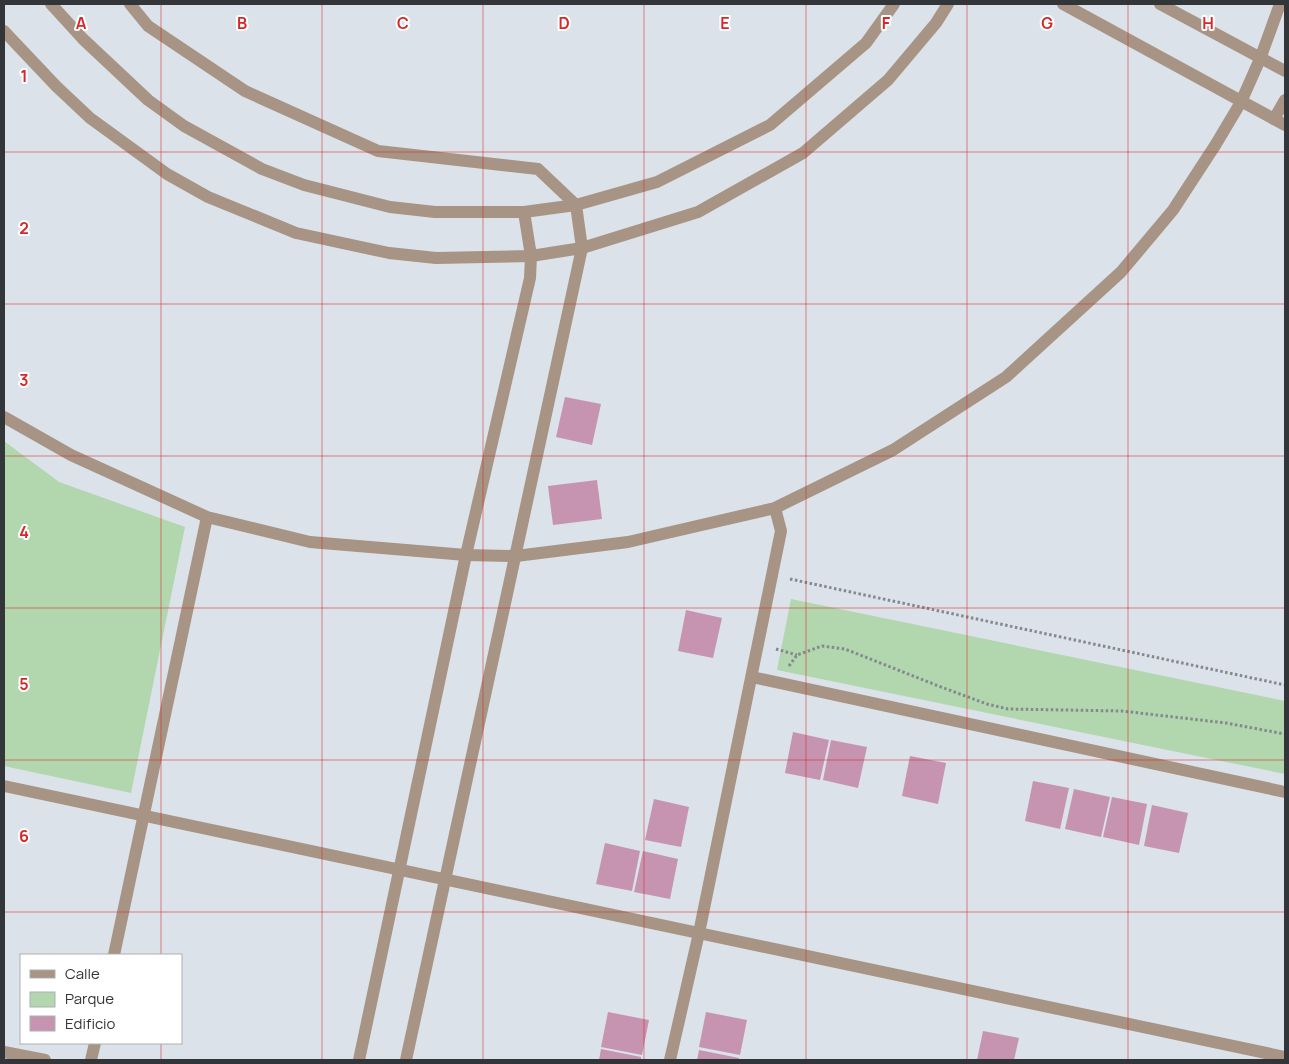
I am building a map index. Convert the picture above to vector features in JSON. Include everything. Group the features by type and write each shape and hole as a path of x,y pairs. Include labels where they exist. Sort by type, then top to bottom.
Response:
{"street":[{"path":"51,4 83,39 148,100 184,126 262,169 304,185 390,207 435,212 524,212 576,205 657,182 770,125 866,43 894,4"},
{"path":"130,4 148,26 245,91 378,151 538,169 576,205 582,248 406,1060"},
{"path":"4,31 56,86 90,118 167,174 208,197 296,233 389,253 436,258 531,256 582,248 698,212 804,153 888,80 936,23 948,4"},
{"path":"1063,4 1280,122 1285,100"},
{"path":"1160,4 1285,71"},
{"path":"4,417 71,455 207,517 310,542 466,555 516,556 628,542 775,508 893,450 1006,377 1121,272 1173,210 1241,102 1260,59 1280,4"},
{"path":"359,1060 466,555 530,278 531,256 524,212"},
{"path":"670,1060 699,933 782,531 775,508"},
{"path":"114,954 207,517"},
{"path":"752,677 1285,792"},
{"path":"4,786 1285,1057"},
{"path":"92,1060 95,1044"},
{"path":"4,1052 45,1060"}],"path":[{"path":"772,575 1285,685"},
{"path":"777,683 797,655 822,646 845,649 987,704 1008,709 1122,711 1226,723 1285,734"}],"green space":[{"path":"4,441 59,482 185,527 131,793 4,766"},
{"path":"791,599 1285,701 1285,774 777,670"}],"building":[{"path":"565,397 601,404 592,445 556,437"},
{"path":"597,480 602,519 553,525 548,486"},
{"path":"686,610 722,618 713,658 678,651"},
{"path":"793,732 829,740 820,780 785,773"},
{"path":"831,740 867,747 858,788 823,780"},
{"path":"910,756 946,763 938,804 902,796"},
{"path":"1033,781 1069,788 1060,829 1025,821"},
{"path":"1074,789 1110,797 1101,837 1065,829"},
{"path":"1112,797 1147,804 1139,845 1103,837"},
{"path":"654,799 689,807 681,847 645,840"},
{"path":"1152,805 1188,813 1179,853 1144,846"},
{"path":"605,843 640,851 632,891 596,884"},
{"path":"643,851 678,859 670,899 634,892"},
{"path":"608,1012 649,1020 642,1055 601,1047"},
{"path":"706,1012 747,1020 740,1055 699,1047"},
{"path":"983,1031 1019,1038 1014,1060 977,1060"},
{"path":"601,1049 641,1057 641,1060 599,1060"},
{"path":"699,1050 739,1058 739,1060 697,1060"}]}
